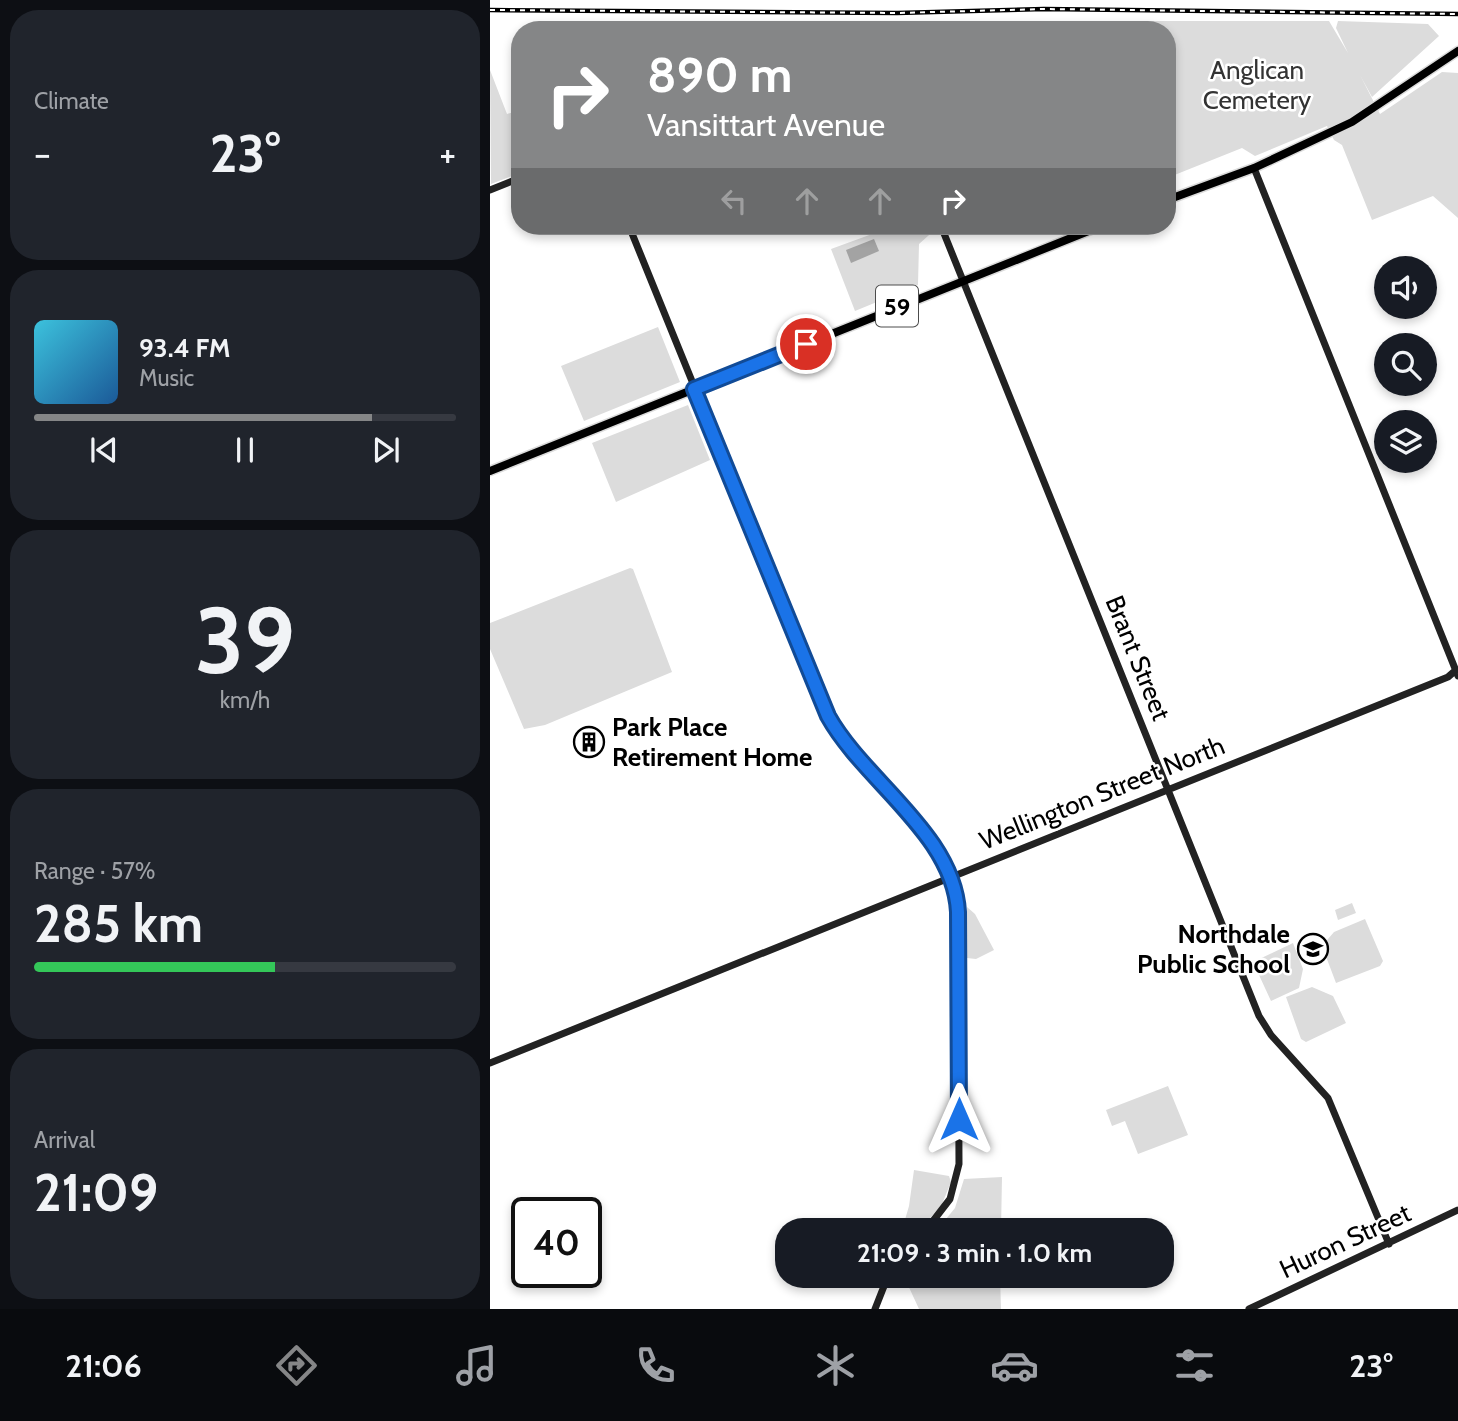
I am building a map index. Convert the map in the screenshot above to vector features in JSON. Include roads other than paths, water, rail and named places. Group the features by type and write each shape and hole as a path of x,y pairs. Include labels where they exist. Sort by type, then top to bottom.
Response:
{"main road":[{"path":"1176,197 1254,167 1352,122 1458,51"},
{"name":"59","path":"490,471 1078,235"}],"street":[{"path":"1254,167 1457,673"},
{"path":"490,190 511,182"},
{"path":"633,235 828,716 844,741 940,855 951,876 958,912 959,1164 950,1199 935,1218"},
{"name":"Brant Street","path":"945,235 1259,1016 1271,1035 1328,1098 1389,1244"},
{"name":"Wellington Street North","path":"490,1063 1457,673"},
{"name":"Huron Street","path":"1250,1309 1458,1210"},
{"path":"875,1309 883,1288"}],"railway":[{"path":"490,10 897,13 1044,9 1458,14"}],"place":[{"name":"Park Place Retirement Home","path":"589,742"},
{"name":"Northdale Public School","path":"1313,949"}],"park label":[{"name":"Anglican Cemetery","path":"1257,85"}]}
